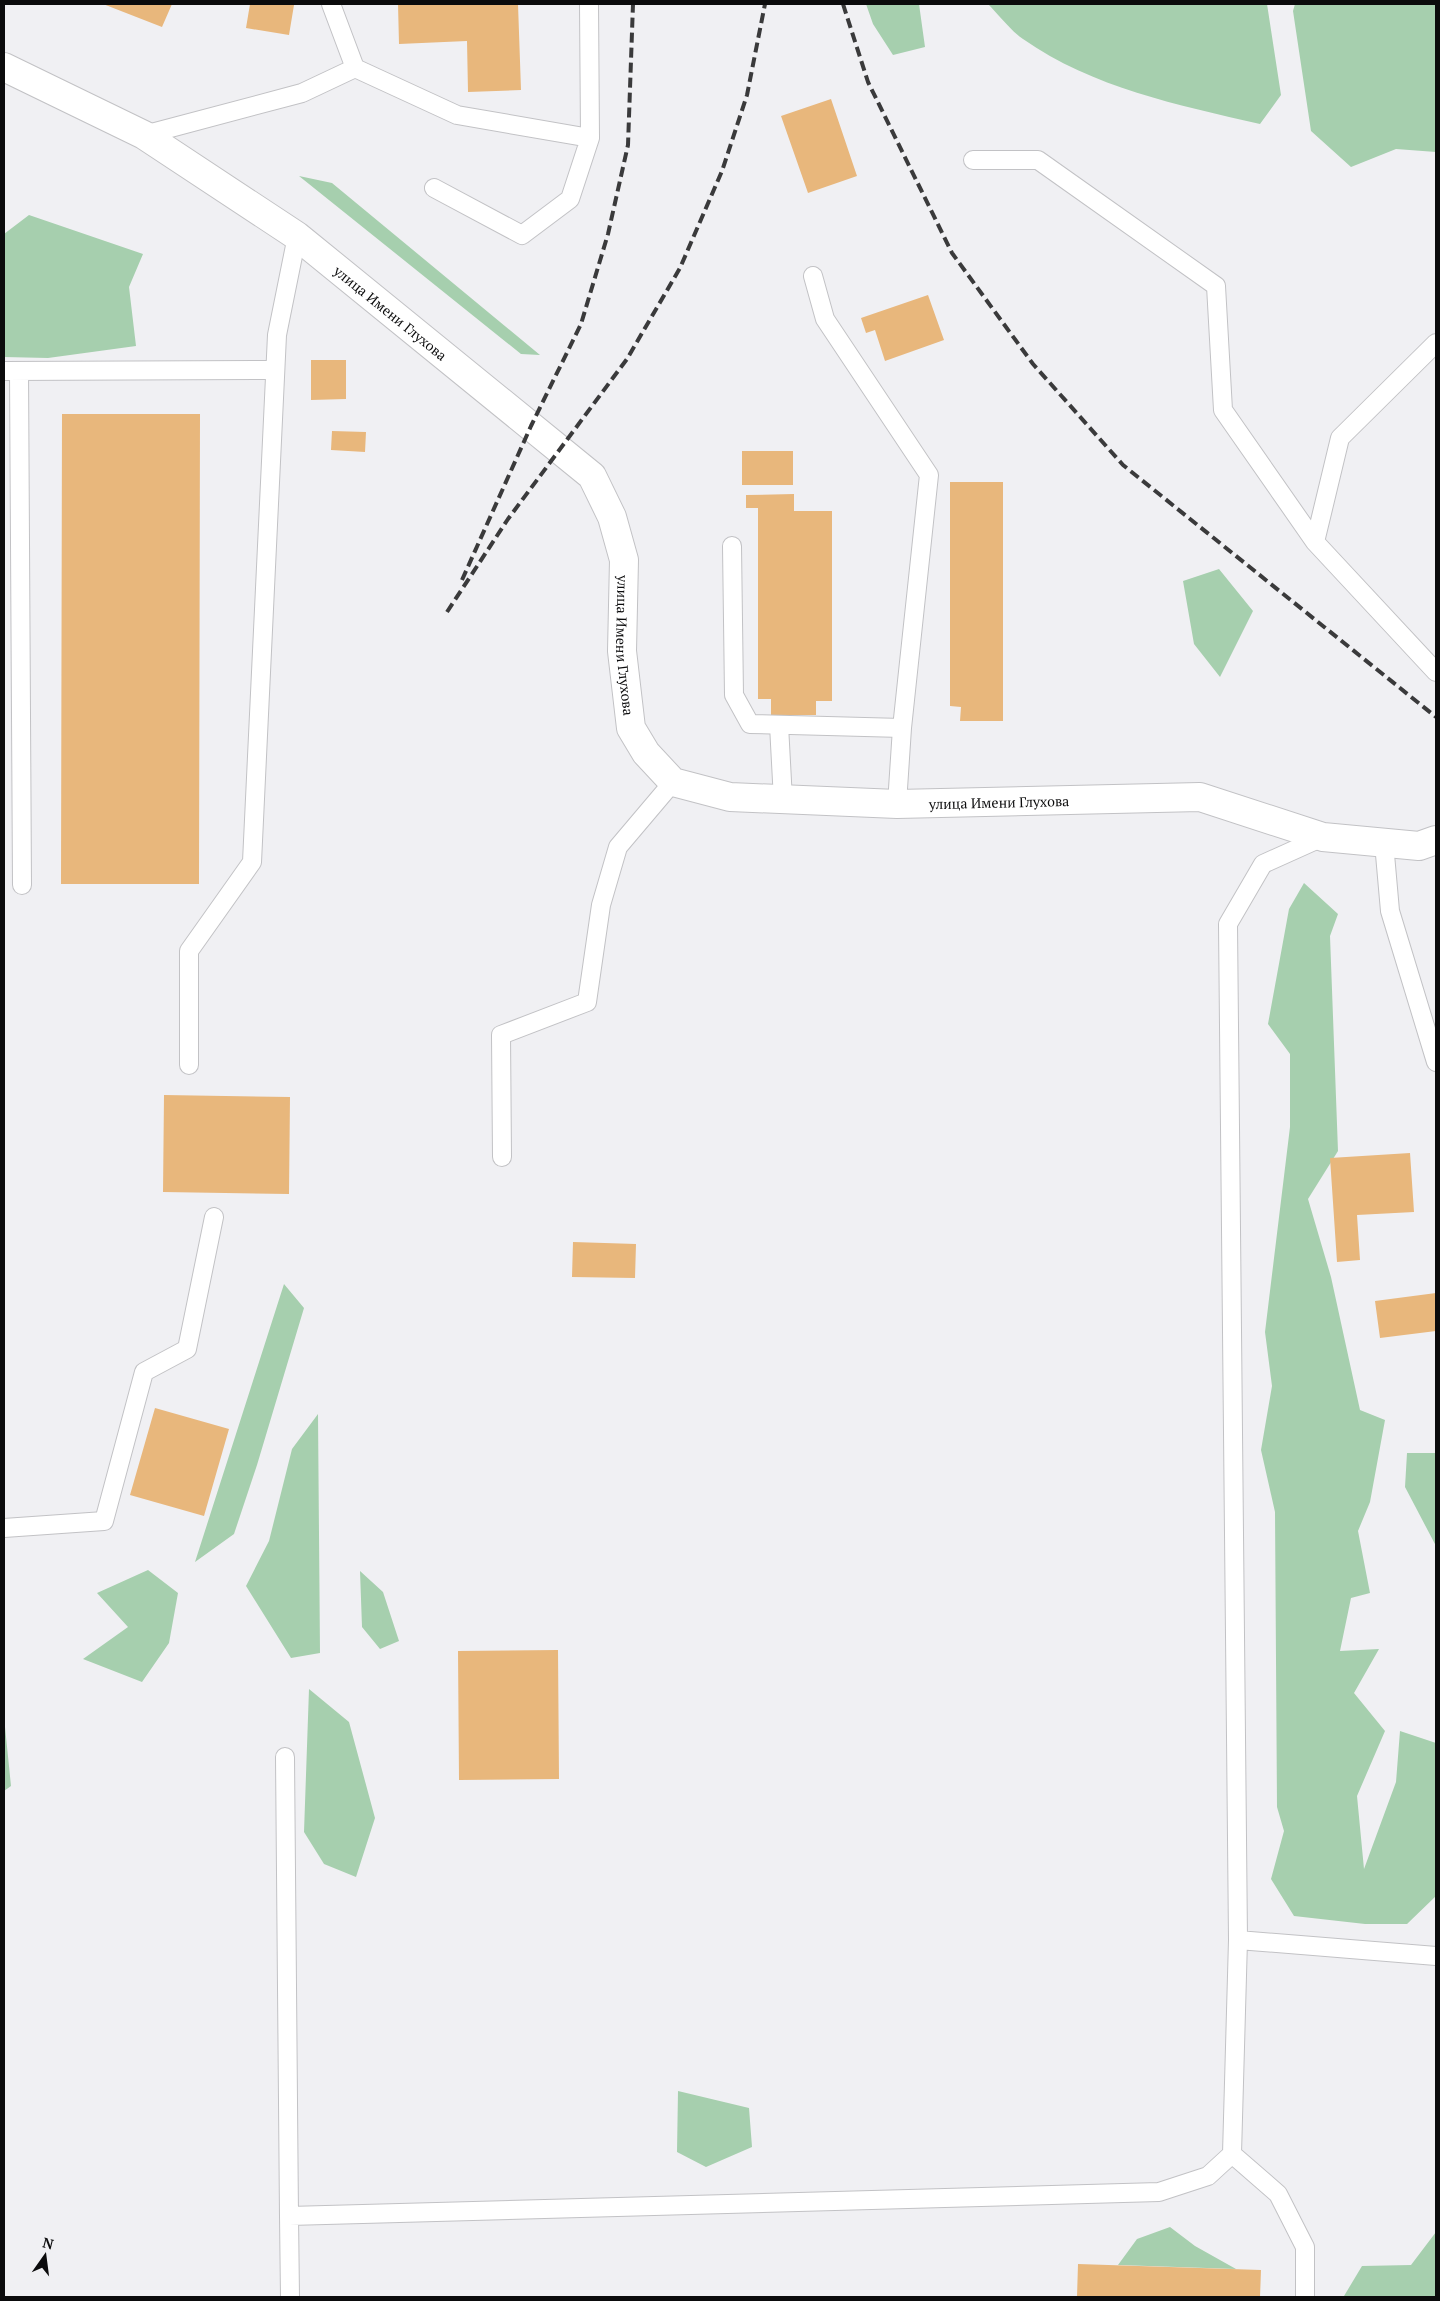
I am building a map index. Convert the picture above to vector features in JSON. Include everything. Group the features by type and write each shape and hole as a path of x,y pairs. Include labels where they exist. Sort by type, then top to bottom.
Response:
{"street":[{"name":"улица Имени Глухова","path":"4,67 144,135 297,236 592,476 612,517 624,560 622,652 631,728 646,753 673,782 730,797 897,804 1200,797 1323,837 1419,846 1436,840"}],"lane":[{"path":"331,4 355,68 457,114 590,138"},
{"path":"434,188 522,235 570,199 590,138 589,4"},
{"path":"144,135 302,93 355,68"},
{"path":"973,160 1038,160 1216,286 1222,410 1315,542 1436,672"},
{"path":"190,1065 189,951 252,862 277,335 297,236"},
{"path":"813,276 825,319 929,475 902,728 897,804"},
{"path":"1315,542 1340,438 1436,343"},
{"path":"22,885 11,371 275,370"},
{"path":"732,546 734,694 750,724 902,728"},
{"path":"779,725 783,800"},
{"path":"502,1157 501,1036 587,1002 601,905 618,847 673,782"},
{"path":"289,2216 1159,2192 1208,2176 1232,2154 1238,1940 1228,924 1263,864 1323,837"},
{"path":"1384,843 1390,911 1436,1062"},
{"path":"4,1528 104,1521 144,1372 187,1349 214,1217"},
{"path":"285,1757 290,2297"},
{"path":"1238,1940 1436,1956"},
{"path":"1232,2154 1278,2194 1304,2247 1304,2297"}],"green space":[{"path":"866,4 919,4 925,47 893,55 873,24"},
{"path":"988,4 1267,4 1281,95 1260,124 1198,110 1137,93 1078,70 1050,56 1018,35"},
{"path":"1295,4 1436,4 1436,152 1396,149 1351,167 1311,131 1293,11"},
{"path":"299,176 332,183 540,355 521,354"},
{"path":"29,215 143,254 129,287 136,346 48,358 4,357 4,234"},
{"path":"1219,569 1253,611 1220,677 1194,644 1183,581"},
{"path":"1304,883 1338,914 1330,936 1338,1151 1308,1199 1331,1277 1360,1410 1385,1420 1370,1502 1358,1531 1370,1593 1351,1598 1340,1651 1379,1649 1354,1693 1385,1731 1357,1796 1364,1869 1396,1782 1400,1731 1436,1743 1436,1896 1407,1924 1365,1924 1294,1916 1271,1879 1284,1831 1277,1807 1275,1512 1261,1450 1272,1386 1265,1332 1290,1127 1290,1054 1268,1024 1289,909"},
{"path":"284,1284 304,1308 257,1465 234,1534 195,1562"},
{"path":"318,1414 320,1653 291,1658 246,1586 269,1541 292,1449"},
{"path":"1407,1453 1436,1453 1436,1546 1405,1487"},
{"path":"148,1570 178,1593 169,1643 142,1682 83,1659 128,1627 97,1593"},
{"path":"360,1571 383,1592 399,1641 380,1649 362,1627"},
{"path":"309,1689 349,1722 375,1818 356,1877 324,1864 304,1832"},
{"path":"4,1717 11,1786 4,1791"},
{"path":"678,2091 749,2108 752,2147 706,2167 677,2152"},
{"path":"1170,2227 1195,2246 1236,2269 1118,2265 1137,2239"},
{"path":"1436,2232 1436,2297 1344,2296 1362,2266 1411,2265"}],"building":[{"path":"103,4 172,4 162,27"},
{"path":"250,4 294,5 289,35 246,28"},
{"path":"398,4 518,4 521,90 468,92 467,41 399,44"},
{"path":"831,99 857,176 808,193 781,116"},
{"path":"928,295 944,340 885,361 875,330 866,333 861,318"},
{"path":"311,360 346,360 346,399 311,400"},
{"path":"62,414 200,414 199,884 61,884"},
{"path":"332,431 366,432 365,452 331,450"},
{"path":"742,451 793,451 793,485 742,485"},
{"path":"950,482 1003,482 1003,721 960,721 961,707 950,706"},
{"path":"794,494 794,511 832,511 832,701 816,701 816,715 771,715 771,699 758,699 758,508 746,508 746,495"},
{"path":"164,1095 290,1097 289,1194 163,1192"},
{"path":"1410,1153 1414,1212 1357,1215 1360,1260 1337,1262 1330,1158"},
{"path":"573,1242 636,1244 635,1278 572,1277"},
{"path":"1436,1293 1436,1331 1380,1338 1375,1301"},
{"path":"155,1408 229,1429 204,1516 130,1495"},
{"path":"558,1650 559,1779 459,1780 458,1651"},
{"path":"1078,2264 1261,2270 1260,2297 1077,2297"}],"railway":[{"path":"462,580 531,426 581,324 608,234 628,145 633,4"},
{"path":"447,612 508,519 627,359 680,268 722,171 747,95 765,4"},
{"path":"843,4 868,82 952,253 1033,364 1123,465 1436,717"}]}
